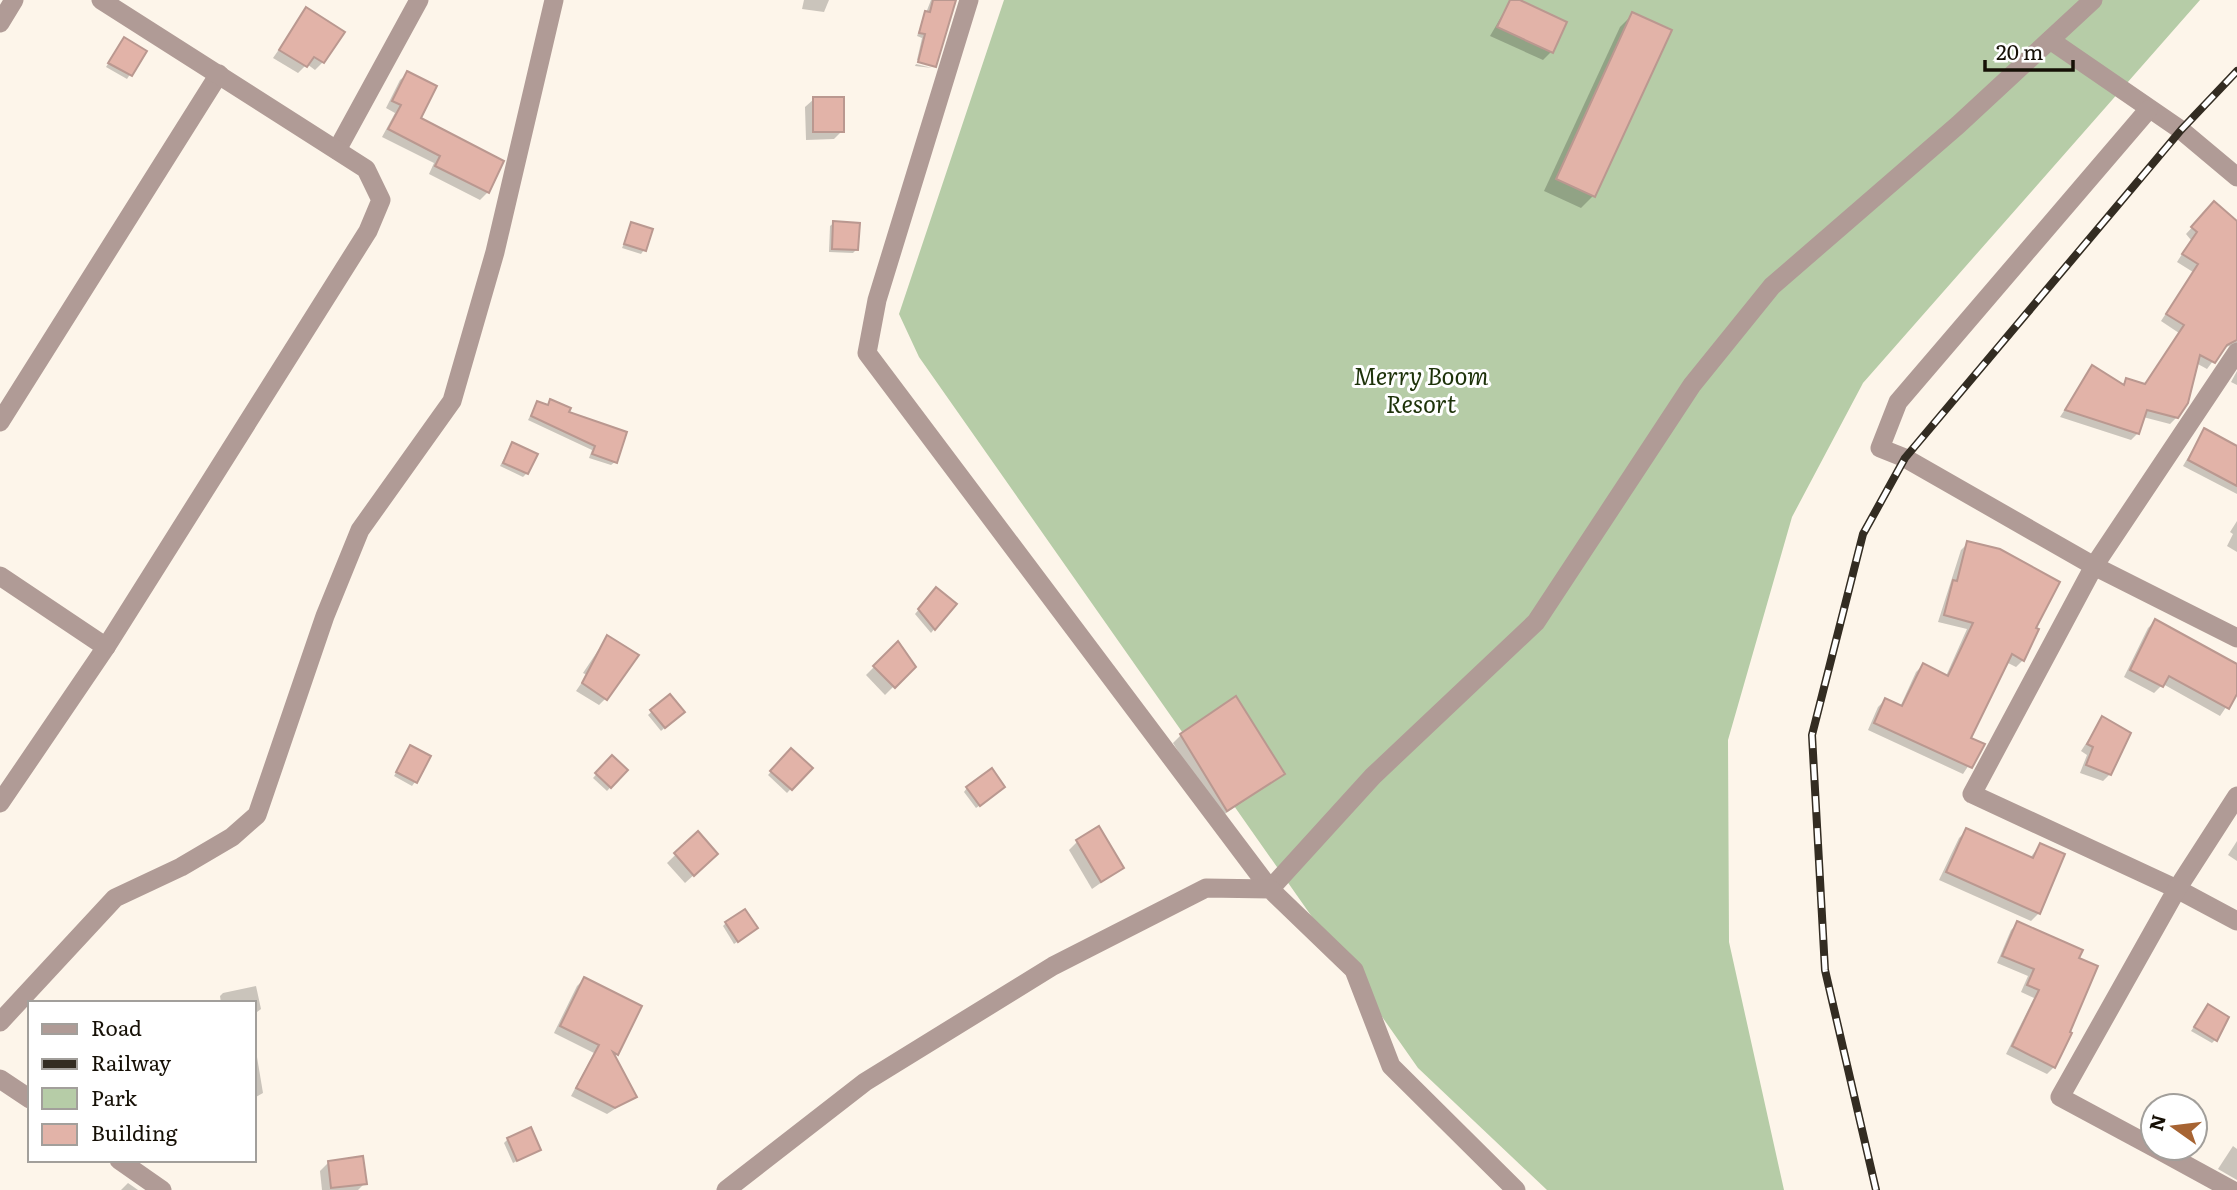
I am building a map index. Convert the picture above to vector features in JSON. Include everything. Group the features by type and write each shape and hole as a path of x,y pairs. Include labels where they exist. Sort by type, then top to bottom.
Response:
{"street":[{"path":"0,23 14,0"},
{"path":"0,803 106,647 368,231 381,200 366,169 219,74 126,6 101,0"},
{"path":"337,150 419,0"},
{"path":"0,1022 115,898 181,867 232,837 257,815 325,616 360,530 452,401 495,252 554,0"},
{"path":"970,0 877,300 867,352 1270,889 1354,970 1391,1066 1516,1190"},
{"path":"726,1190 865,1082 1053,966 1206,888 1270,889 1373,776 1536,622 1692,385 1772,286 1958,125 2093,0"},
{"path":"2050,40 2148,110 2181,130 2237,177"},
{"path":"0,422 219,74"},
{"path":"2148,110 1898,402 1880,448 1905,458 2094,566 2237,638"},
{"path":"2237,352 2094,566 1972,794 2177,889 2237,921"},
{"path":"0,576 106,647"},
{"path":"2139,1139 2060,1097 2177,889 2237,796"},
{"path":"0,1079 28,1098"},
{"path":"122,1162 162,1190"},
{"path":"2181,1162 2232,1190"}],"green space":[{"name":"Merry Boom Resort","path":"1004,0 2200,0 1863,383 1792,517 1728,740 1729,942 1784,1190 1547,1190 1418,1068 919,357 899,314"}],"building":[{"path":"933,0 956,0 936,67 918,62 925,34 919,33 925,11 930,12"},
{"path":"1510,0 1520,0 1567,22 1553,53 1497,27"},
{"path":"306,7 345,32 324,63 314,57 307,67 279,50"},
{"path":"1632,12 1672,30 1595,197 1556,179"},
{"path":"124,37 147,51 132,76 108,63"},
{"path":"407,71 437,86 421,118 504,161 489,193 435,166 440,156 388,129 401,105 392,101"},
{"path":"813,97 844,97 844,132 813,132"},
{"path":"2214,201 2237,221 2237,340 2227,345 2215,363 2200,355 2188,403 2178,418 2147,410 2139,434 2065,410 2092,365 2124,385 2126,378 2145,384 2184,325 2166,314 2198,264 2182,254 2197,232 2191,227"},
{"path":"833,221 860,223 858,250 832,249"},
{"path":"631,222 653,229 646,251 624,244"},
{"path":"550,399 571,408 569,412 627,432 617,463 592,454 595,446 531,416 537,401 548,405"},
{"path":"2204,428 2237,446 2237,486 2188,460"},
{"path":"512,442 538,454 528,474 503,463"},
{"path":"1967,541 2000,549 2060,582 2036,628 2039,629 2024,661 2012,654 1971,738 1985,744 1972,768 1874,723 1885,698 1902,706 1923,663 1948,676 1973,623 1944,615 1953,580 1957,581"},
{"path":"936,587 957,604 935,630 918,609"},
{"path":"2155,619 2237,664 2237,694 2229,709 2169,676 2163,687 2130,670"},
{"path":"607,635 639,655 607,700 582,683"},
{"path":"898,641 916,667 895,688 873,666"},
{"path":"670,694 685,712 665,728 650,710"},
{"path":"1236,696 1285,774 1227,811 1180,734"},
{"path":"2102,716 2131,733 2111,775 2086,765 2093,747 2087,744"},
{"path":"410,745 431,756 417,783 396,772"},
{"path":"791,748 813,768 792,790 770,771"},
{"path":"612,755 628,770 611,788 595,773"},
{"path":"992,768 1005,787 980,806 966,787"},
{"path":"1099,826 1124,868 1101,882 1076,840"},
{"path":"1966,828 2033,858 2040,843 2065,854 2040,914 1946,872"},
{"path":"698,831 718,854 694,876 674,853"},
{"path":"745,909 758,928 738,942 725,922"},
{"path":"2017,921 2083,950 2079,958 2098,966 2055,1068 2012,1046 2039,990 2027,985 2034,969 2002,956"},
{"path":"584,977 642,1006 618,1055 613,1052 637,1097 615,1108 576,1088 599,1045 560,1026"},
{"path":"2208,1004 2229,1017 2217,1041 2194,1027"},
{"path":"531,1127 541,1150 517,1161 507,1138"},
{"path":"363,1156 367,1184 331,1188 328,1161"}],"railway":[{"path":"1876,1190 1825,970 1812,735 1863,534 1905,458 2181,130 2237,71"}]}
